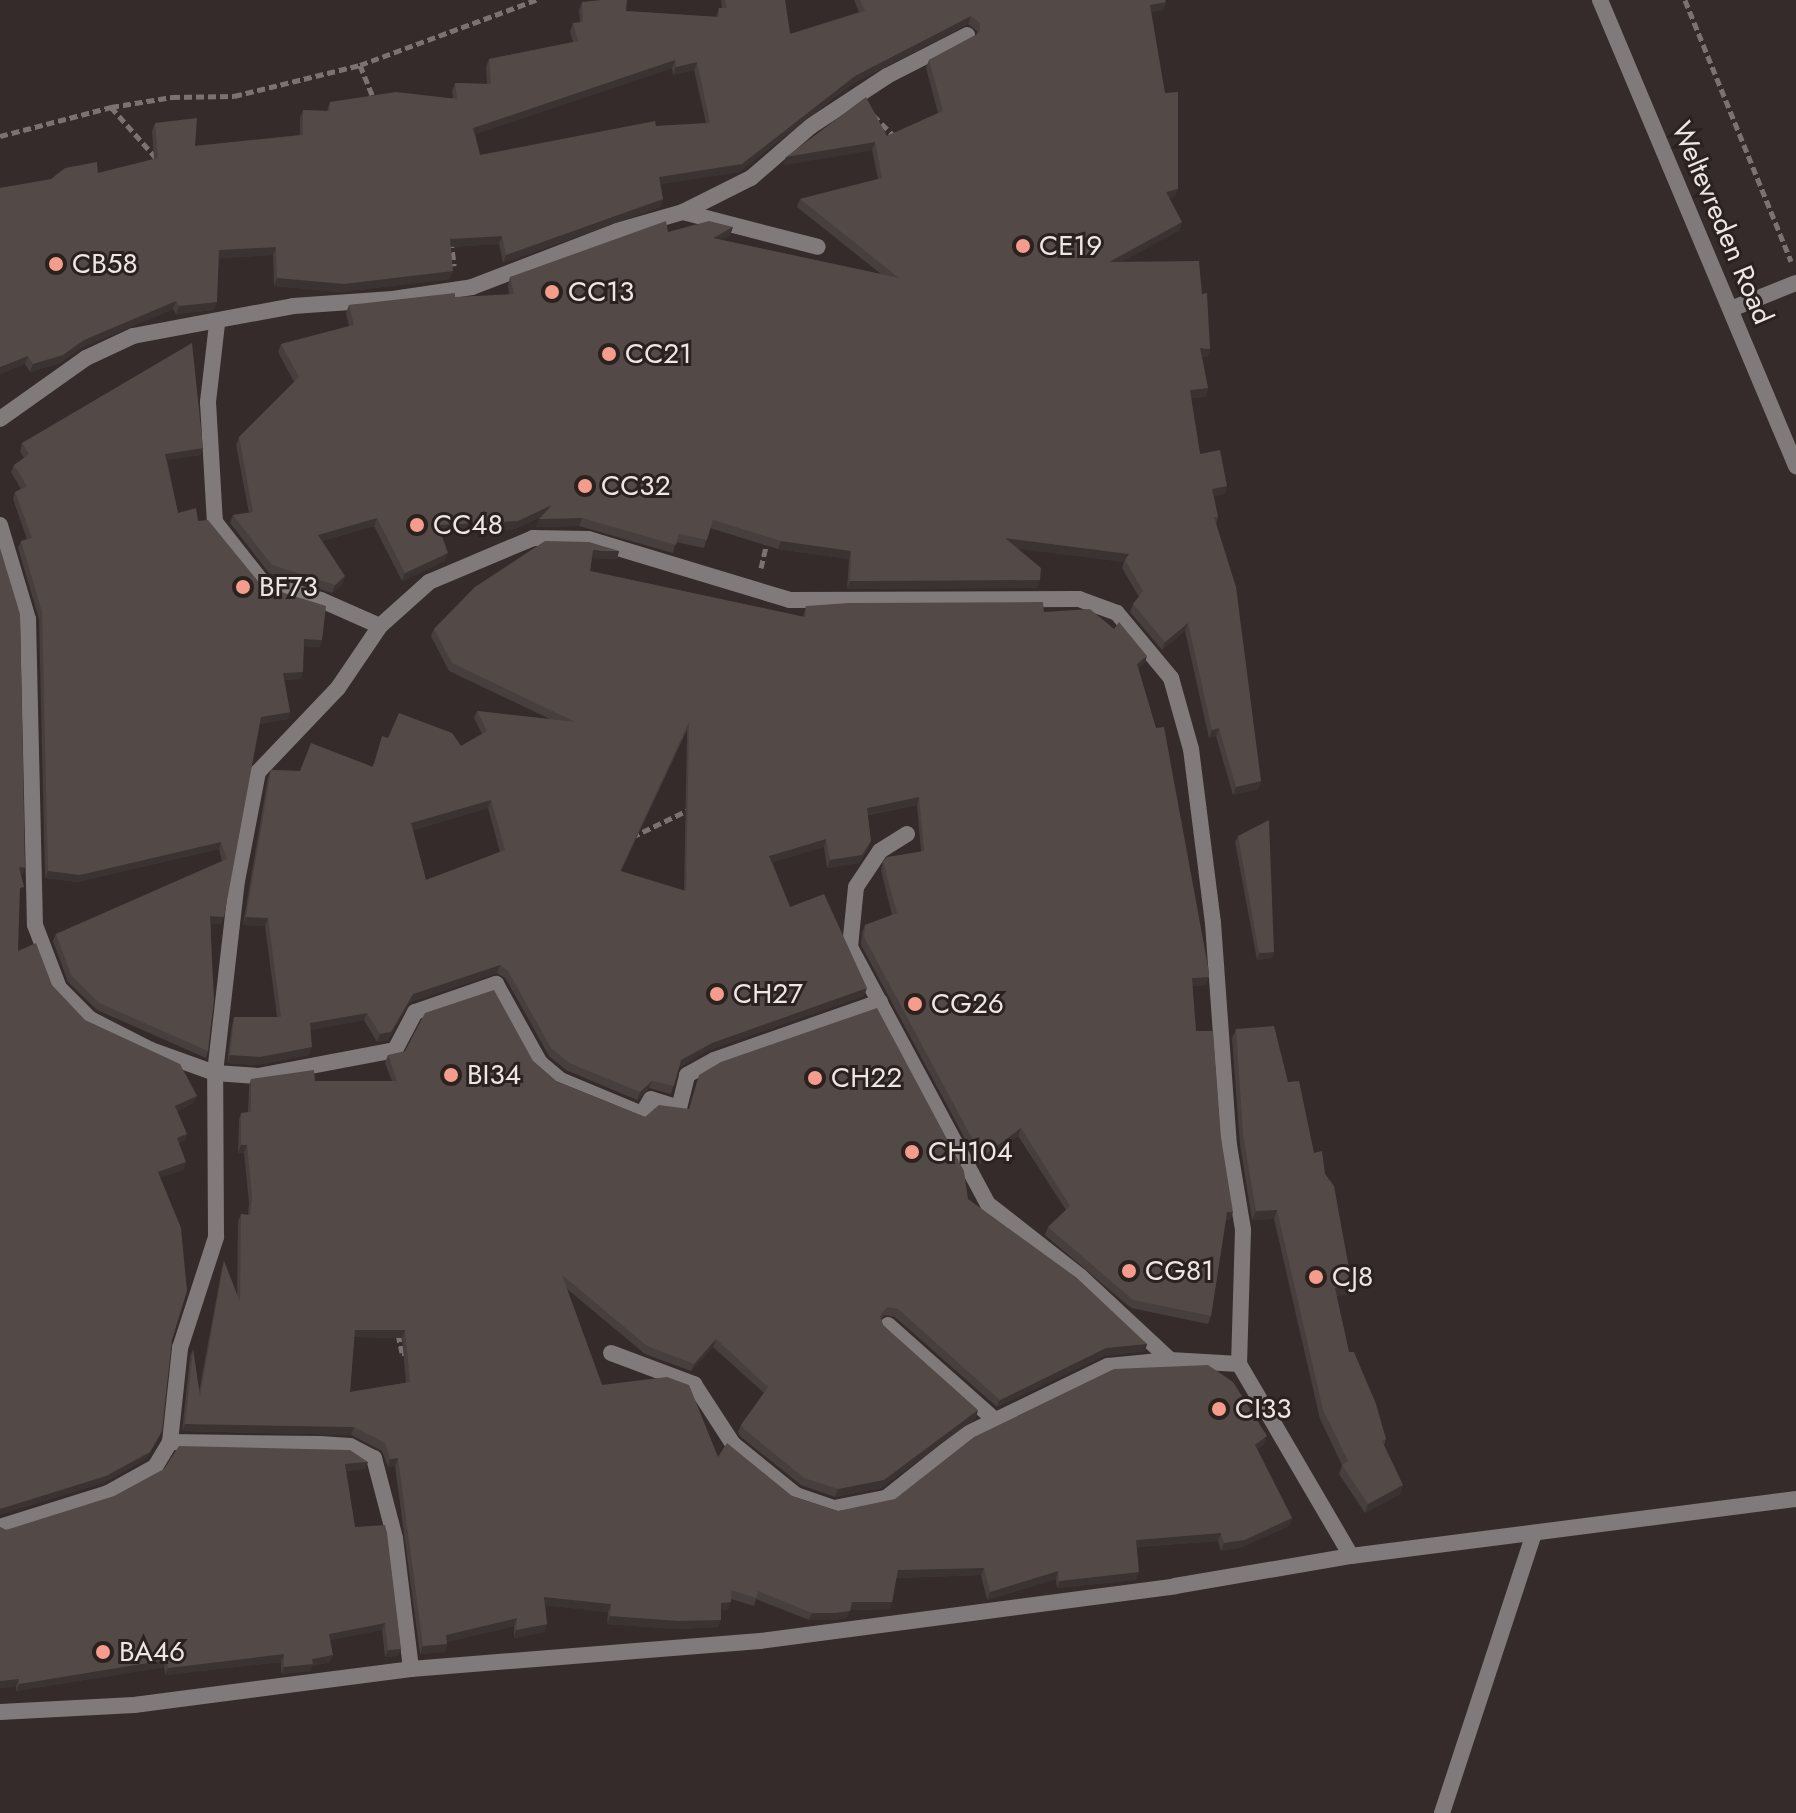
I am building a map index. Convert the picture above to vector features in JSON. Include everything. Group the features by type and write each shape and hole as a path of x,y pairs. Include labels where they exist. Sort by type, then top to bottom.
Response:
{"street":[{"name":"Weltevreden Road","path":"1600,0 1796,466"},
{"path":"0,419 86,358 133,336 217,324 293,306 457,290 683,212 751,178 811,126 855,97 967,35"},
{"path":"683,212 818,247"},
{"path":"1731,309 1796,283"},
{"path":"217,324 208,402 215,522 263,583 321,600 380,626"},
{"path":"0,525 28,619 35,925 59,988 90,1019 151,1050 215,1073 258,1076 395,1050 415,1012 496,984 540,1063 560,1080 642,1114 651,1099 679,1108 687,1075 714,1060 880,1002"},
{"path":"0,1527 108,1493 155,1467 170,1442 180,1348 216,1237 215,1073 237,881 258,772 338,688 380,626 429,582 533,538 599,541 659,556 755,591 790,600 1079,599 1117,613 1171,678 1191,749 1213,923 1229,1145 1243,1230 1239,1364 1351,1556"},
{"path":"907,834 880,851 856,887 848,930 850,947 988,1204 1081,1277 1170,1360"},
{"path":"888,1325 995,1420"},
{"path":"611,1353 694,1384 733,1444 796,1495 834,1508 886,1498 965,1435 1108,1366 1170,1360 1239,1364"},
{"path":"170,1442 350,1446 374,1458 395,1538 411,1669"},
{"path":"0,1712 134,1705 411,1669 760,1641 1175,1586 1351,1556 1796,1499"},
{"path":"1442,1813 1534,1533"}],"path":[{"path":"0,136 111,107 172,97 234,96 360,65 536,0"},
{"path":"1685,0 1796,273"},
{"path":"360,65 378,108"},
{"path":"855,97 907,150"},
{"path":"111,107 162,164"},
{"path":"451,235 457,290"},
{"path":"755,591 768,539"},
{"path":"621,833 635,838 698,805"},
{"path":"396,1322 402,1353 416,1352"}],"building":[{"path":"627,0 626,11 719,17 719,8 727,8 725,0 785,0 790,34 865,11 860,0 1165,0 1150,5 1165,93 1178,92 1178,189 1166,192 1182,222 1109,262 1199,261 1202,294 1207,293 1210,349 1200,348 1208,388 1190,390 1200,454 1220,450 1227,486 1212,489 1218,517 1214,517 1236,587 1261,781 1236,787 1219,728 1212,730 1188,623 1165,642 1133,604 1143,591 1125,560 1129,554 1005,538 1041,568 1040,580 850,581 851,551 781,541 713,520 707,540 679,534 676,545 582,518 539,519 552,505 518,521 438,525 448,553 405,573 377,518 318,535 345,576 335,585 272,565 233,515 253,512 239,437 299,377 281,344 354,325 349,305 455,293 455,297 514,294 510,277 666,221 668,232 709,221 733,227 713,238 899,278 800,199 882,178 875,142 786,157 866,97 887,136 943,111 929,60 979,33 980,23 971,16 855,76 742,164 659,177 663,199 506,255 502,236 450,239 453,271 344,284 277,278 276,247 219,250 217,302 179,306 176,301 84,340 63,355 33,364 28,356 0,367 0,188 51,179 65,168 97,162 98,173 158,158 155,123 197,118 195,146 303,135 303,110 329,111 330,102 396,92 457,99 455,83 491,84 489,59 578,41 573,23 583,22 582,2","holes":["675,60 676,67 697,62 710,123 656,126 655,121 480,155 473,128"]},
{"path":"192,343 203,448 165,454 178,513 196,508 198,521 208,520 262,586 326,606 322,640 304,639 303,672 283,673 290,712 261,717 224,917 210,916 214,1001 208,1051 99,1003 71,975 56,934 227,859 221,842 80,875 48,871 42,612 21,541 32,538 15,492 27,486 14,465 29,454 22,443"},
{"path":"545,541 589,542 619,551 593,550 590,571 805,617 806,606 849,603 1043,602 1044,612 1090,609 1114,629 1119,622 1147,656 1137,664 1156,728 1164,727 1209,972 1209,977 1192,978 1196,1031 1213,1031 1221,1138 1233,1212 1227,1212 1211,1316 1133,1300 1048,1227 1070,1206 1021,1128 982,1157 864,937 865,925 897,913 883,862 887,857 924,851 919,797 867,808 871,841 862,855 830,860 826,839 769,856 790,907 824,894 867,988 712,1043 681,1060 674,1086 652,1081 640,1092 569,1063 551,1048 508,971 500,965 413,994 391,1032 380,1034 367,1013 310,1023 312,1047 260,1057 230,1055 234,1017 281,1017 268,918 246,917 271,770 300,771 311,743 373,767 382,736 388,738 399,713 452,733 461,746 487,731 477,711 575,722 452,663 434,629 475,587","holes":["689,722 686,891 620,871","491,800 505,850 426,880 411,823"]},
{"path":"0,548 20,614 25,868 19,867 24,887 20,888 18,951 36,943 52,985 85,1020 180,1064 197,1096 175,1106 187,1134 177,1138 186,1162 158,1172 181,1228 187,1291 172,1340 162,1431 150,1452 106,1476 0,1509"},
{"path":"1269,820 1274,952 1259,953 1238,836"},
{"path":"494,990 533,1061 556,1081 645,1117 659,1105 689,1109 699,1075 721,1062 877,1008 964,1171 968,1199 1077,1278 1147,1344 1106,1348 1000,1400 898,1309 887,1307 880,1316 883,1325 978,1410 884,1480 838,1489 804,1478 744,1429 741,1425 768,1387 716,1339 694,1364 647,1346 562,1275 602,1385 667,1377 689,1385 718,1457 727,1443 792,1496 838,1511 895,1499 974,1437 1114,1369 1208,1365 1233,1382 1267,1436 1255,1445 1292,1518 1245,1540 1224,1543 1221,1533 1136,1540 1139,1572 1059,1581 1058,1571 990,1592 984,1568 898,1570 892,1602 852,1602 850,1611 812,1613 758,1591 756,1598 731,1590 731,1602 721,1603 721,1620 678,1621 610,1616 611,1604 544,1597 547,1624 516,1630 517,1618 446,1635 447,1644 423,1646 398,1458 390,1459 385,1443 354,1427 185,1424 193,1349 200,1396 224,1261 240,1302 241,1214 250,1215 252,1196 247,1145 241,1145 241,1113 251,1112 251,1079 314,1070 315,1081 397,1081 388,1055 405,1051 425,1013","holes":["355,1330 405,1330 410,1382 350,1392"]},
{"path":"1274,1026 1288,1082 1299,1081 1314,1153 1322,1151 1325,1174 1334,1186 1352,1285 1335,1288 1349,1352 1354,1352 1376,1404 1386,1439 1382,1441 1403,1485 1368,1504 1342,1465 1348,1461 1323,1410 1277,1210 1256,1211 1243,1135 1236,1029"},
{"path":"179,1446 350,1450 368,1462 345,1464 355,1527 385,1525 401,1649 388,1650 385,1623 329,1634 333,1655 312,1659 313,1664 284,1667 284,1654 168,1668 166,1660 19,1684 19,1679 0,1681 0,1527 6,1530 114,1496 164,1469"}],"place":[{"name":"CE19","path":"1023,246"},
{"name":"CB58","path":"56,264"},
{"name":"CC13","path":"552,292"},
{"name":"CC21","path":"609,354"},
{"name":"CC32","path":"585,486"},
{"name":"CC48","path":"417,525"},
{"name":"BF73","path":"243,587"},
{"name":"CH27","path":"717,994"},
{"name":"CG26","path":"915,1004"},
{"name":"BI34","path":"451,1075"},
{"name":"CH22","path":"815,1078"},
{"name":"CH104","path":"912,1152"},
{"name":"CG81","path":"1129,1271"},
{"name":"CJ8","path":"1316,1277"},
{"name":"CI33","path":"1219,1409"},
{"name":"BA46","path":"103,1652"}]}
